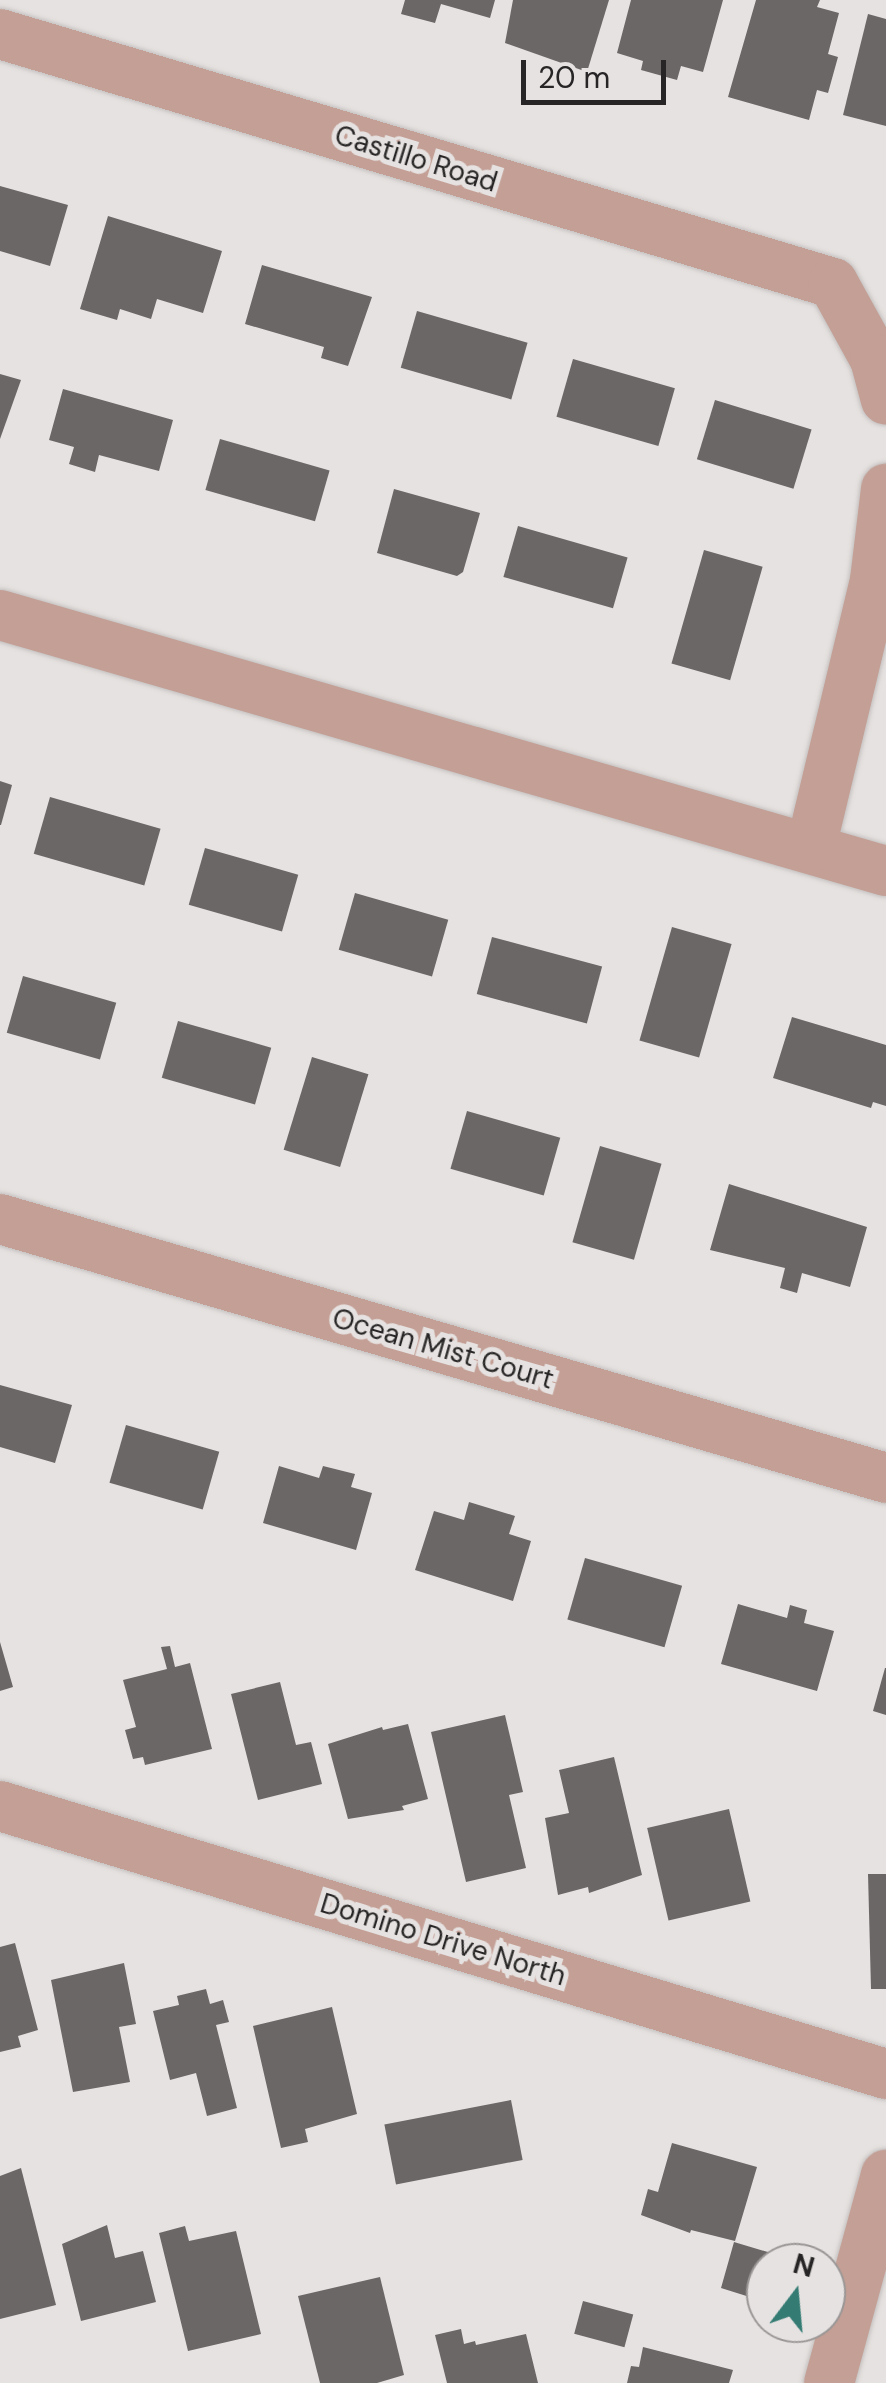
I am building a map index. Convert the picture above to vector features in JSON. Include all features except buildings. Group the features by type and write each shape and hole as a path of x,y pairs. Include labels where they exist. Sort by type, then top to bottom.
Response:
{"street":[{"name":"Castillo Road","path":"0,34 832,283 875,358 886,400"},
{"path":"811,847 875,580 886,489"},
{"path":"0,614 886,871"},
{"name":"Ocean Mist Court","path":"0,1219 886,1478"},
{"name":"Domino Drive North","path":"0,1806 886,2074"},
{"path":"829,2383 886,2175"}]}
